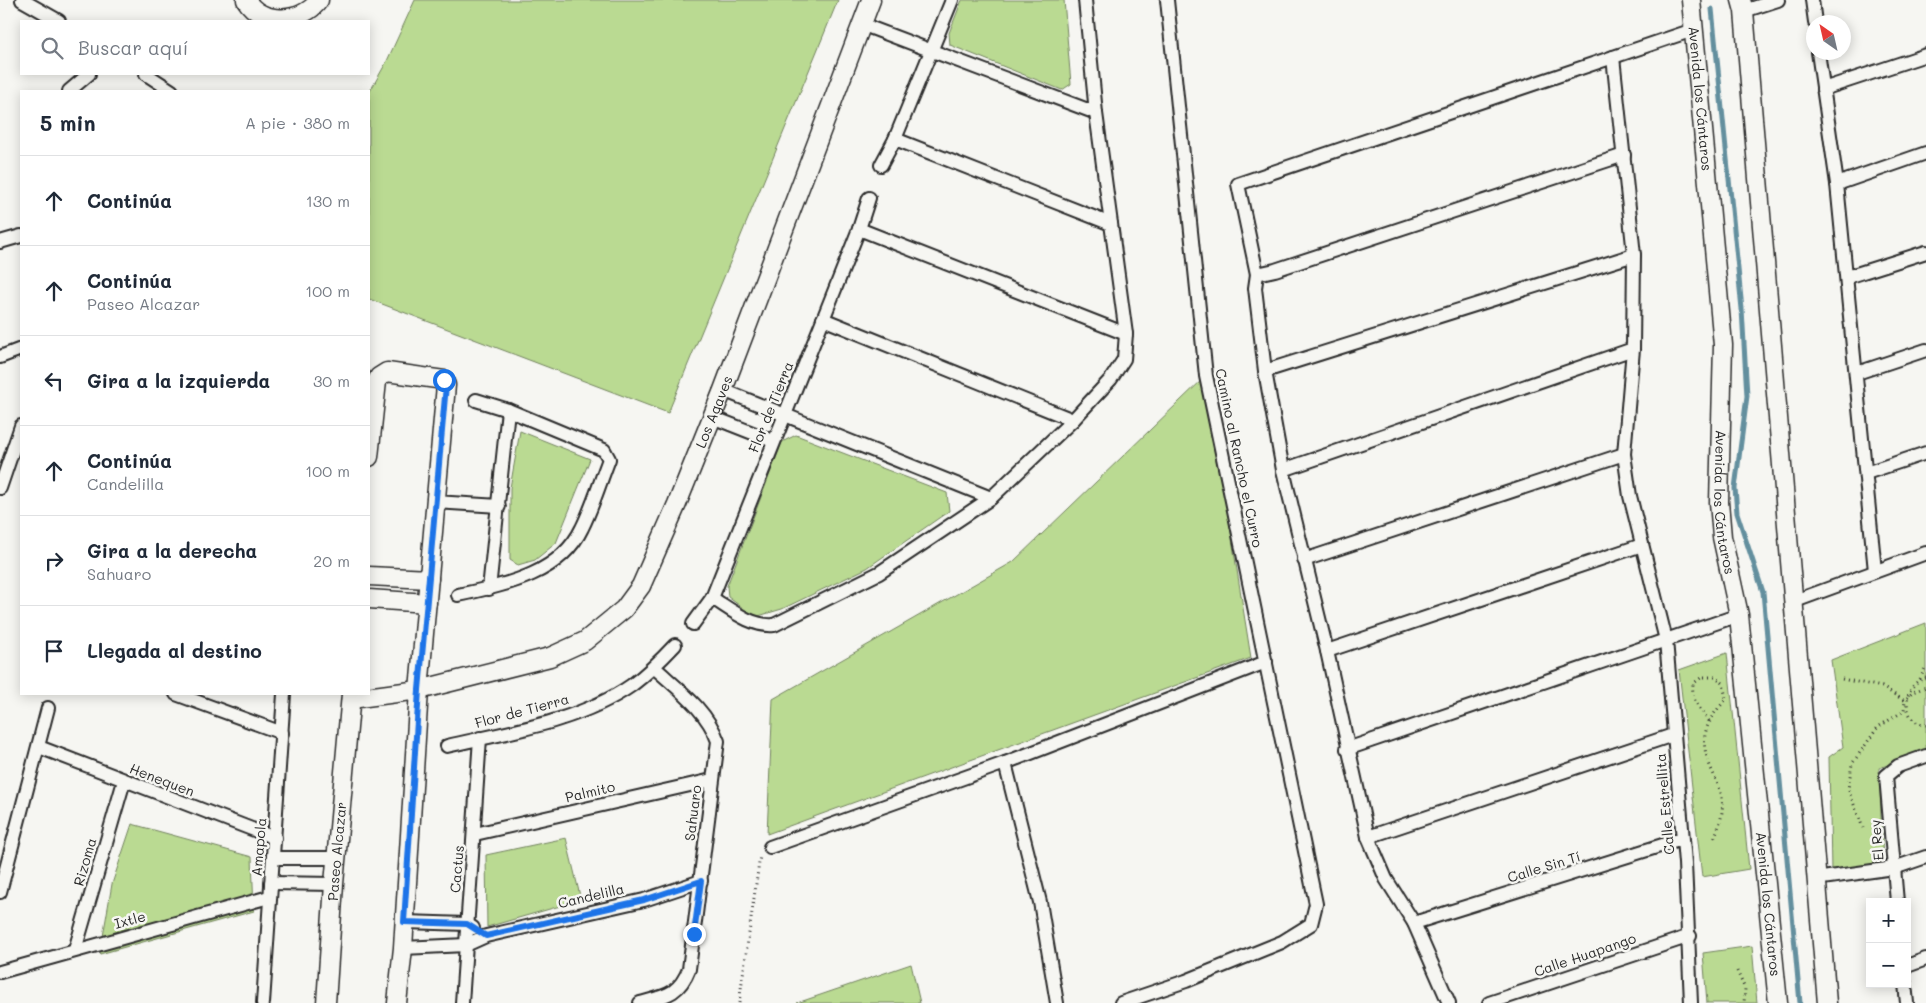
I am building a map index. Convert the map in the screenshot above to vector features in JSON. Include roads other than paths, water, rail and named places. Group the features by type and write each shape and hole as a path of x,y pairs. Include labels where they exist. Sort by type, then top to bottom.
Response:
{"street":[{"path":"22,0 57,20"},
{"path":"246,0 264,15 281,19 299,16 315,6 319,0"},
{"name":"Los Agaves","path":"370,694 419,690 550,656 585,641 624,609 641,586 723,390 871,0"},
{"path":"881,165 895,139 952,0"},
{"path":"712,598 751,622 766,626 774,625 879,573 991,498 1073,420 1111,379 1124,359 1126,334 1096,112 1085,0"},
{"name":"Camino al Rancho el Curro","path":"1121,1003 1186,981 1282,942 1306,929 1315,915 1314,891 1206,376 1168,0"},
{"name":"Avenida los Cántaros","path":"1691,0 1723,345 1719,502 1722,537 1740,615 1778,1003"},
{"path":"1778,0 1742,6 1795,601 1815,879 1827,1003"},
{"path":"1812,0 1814,15"},
{"path":"861,24 930,52 1096,112"},
{"path":"1449,1003 1414,923 1386,879 1376,860 1368,837 1327,651 1283,470 1265,371 1255,288 1257,274 1238,184 1693,30"},
{"path":"1823,89 1926,54"},
{"name":"Calle Estrellita","path":"1613,57 1634,255 1633,350 1624,454 1630,496 1666,640 1690,936 1691,1003"},
{"path":"1819,60 1837,184 1875,571"},
{"path":"70,90 89,75"},
{"path":"148,75 170,90"},
{"path":"895,139 1111,224"},
{"path":"1837,184 1926,153"},
{"path":"1257,274 1275,270 1624,156"},
{"name":"Flor de Tierra","path":"694,624 712,598 784,413 859,229 869,198"},
{"path":"859,229 1126,334"},
{"path":"0,242 20,236"},
{"path":"1847,277 1926,252"},
{"path":"1265,371 1634,255"},
{"path":"823,319 1073,420"},
{"path":"0,357 20,349"},
{"path":"1283,470 1633,350"},
{"path":"1857,373 1926,350"},
{"path":"370,448 379,377 387,372 442,379 446,385 419,690 403,948 397,1003"},
{"path":"723,390 991,498"},
{"path":"458,595 489,589 542,570 557,560 571,546 582,528 609,459 604,450 508,410 476,400"},
{"path":"489,589 508,410"},
{"path":"712,417 773,441"},
{"path":"0,488 20,429"},
{"path":"1866,473 1926,453"},
{"path":"1304,560 1624,454"},
{"path":"435,502 499,506"},
{"path":"1327,651 1642,545"},
{"path":"1795,601 1926,553"},
{"path":"370,576 429,579"},
{"path":"370,599 427,603"},
{"path":"1347,748 1740,615"},
{"name":"Flor de Tierra","path":"447,746 558,719 596,704 631,686 654,667 675,645"},
{"path":"770,847 1005,762 1266,662"},
{"name":"Sahuaro","path":"640,1003 671,993 682,985 689,970 718,741 712,724 701,709 654,667"},
{"path":"179,695 282,733"},
{"name":"Amapola","path":"264,1003 269,897 274,858 284,695"},
{"name":"Paseo Alcazar","path":"326,1003 336,858 351,696"},
{"path":"0,892 48,708"},
{"path":"1368,837 1674,735"},
{"name":"Cactus","path":"462,1003 475,834 480,738"},
{"name":"Henequen","path":"39,747 124,782 275,838"},
{"name":"El Rey","path":"1897,898 1886,776 1898,766 1926,756"},
{"path":"1005,762 1040,902 1057,1003"},
{"name":"Palmito","path":"475,834 712,780"},
{"name":"Rizoma","path":"75,950 124,782"},
{"name":"Calle Sin Tí","path":"1414,923 1682,839"},
{"path":"1815,879 1894,868 1926,857"},
{"path":"274,858 336,858"},
{"name":"Candelilla","path":"466,945 486,936 644,900 701,881"},
{"path":"271,883 334,884"},
{"name":"Ixtle","path":"0,972 269,897"},
{"path":"404,922 467,924 486,936"},
{"name":"Calle Huapango","path":"1489,1003 1690,936"},
{"path":"403,948 466,945"},
{"path":"1911,965 1926,959"},
{"path":"1905,988 1907,1003"}],"waterway":[{"path":"1712,9 1742,309 1747,396 1735,488 1737,513 1763,592 1800,1003"}]}
